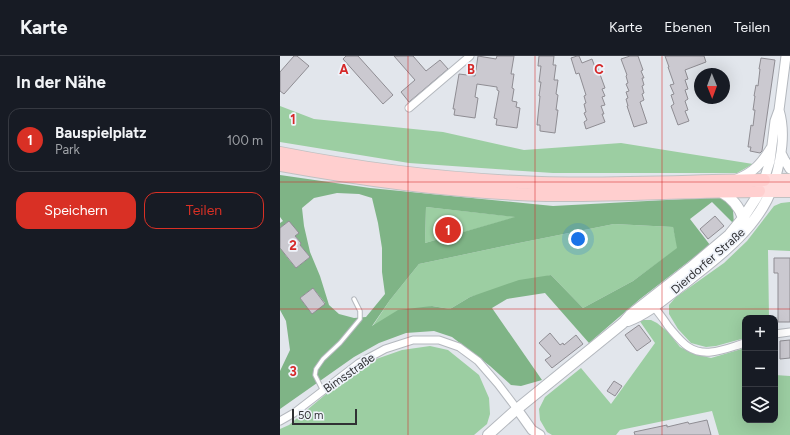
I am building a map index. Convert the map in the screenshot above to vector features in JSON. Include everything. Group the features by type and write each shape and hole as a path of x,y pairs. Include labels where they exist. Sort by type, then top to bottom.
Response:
{"highway":[{"path":"280,153 346,164 409,179"},
{"path":"280,165 366,180 409,179 432,181 490,192 546,195 619,195 721,192 767,186"},
{"path":"432,181 473,179 557,183 733,181 767,186"}],"main road":[{"path":"767,186 790,180"},
{"path":"767,186 790,191"},
{"name":"Dierdorfer Straße","path":"651,304 729,235 767,186"},
{"name":"Dierdorfer Straße","path":"488,435 517,409 623,323 630,315 651,304 713,260 746,230 758,214 767,186"},
{"path":"721,192 734,201 740,209 743,218"}],"street":[{"path":"409,108 470,56"},
{"name":"Dierdorfer Straße","path":"767,186 775,121 779,110 786,56"},
{"name":"Dierdorfer Straße","path":"767,186 780,162 783,128 779,110"},
{"path":"733,181 748,174 756,168 773,145"},
{"path":"781,153 790,169"},
{"path":"651,304 682,342 693,350 710,352 742,344"},
{"path":"778,334 790,332"},
{"name":"Bimsstraße","path":"280,421 294,413 359,363 385,349 413,340 439,340 459,347 478,361 517,409"},
{"path":"517,409 532,430 540,435"}],"lane":[{"path":"323,391 314,375 316,369 323,359 340,343 360,319 360,311 354,299"}],"green space":[{"path":"280,106 314,119 443,132 524,150 621,143 753,164 737,173 553,173 409,163 280,142"},
{"path":"280,175 370,188 553,206 723,197 733,210 734,224 712,202 690,219 710,245 640,299 589,343 545,293 507,299 492,308 542,380 521,386 511,385 490,366 452,337 434,331 406,333 379,343 354,357 280,409 280,371 290,350 286,321 280,310 280,241 286,256 296,268 310,257 300,245 301,243 295,236 289,221 280,228 280,223 283,221 280,217","holes":["337,193 359,194 372,198 382,248 382,272 385,294 366,317 354,318 339,314 329,305 320,276 310,252 304,226 302,208 314,198","426,207 515,217 425,243","614,224 673,227 677,248 633,281 583,308 551,275 519,280 470,297 450,309 432,306 398,310 372,326 390,300 419,264","313,288 325,303 312,314 300,298"]},
{"path":"790,202 790,251 768,250 769,315 742,315 742,339 716,346 706,347 691,343 678,329 669,314 669,305 676,297 724,263 747,241 774,206 781,203"},
{"path":"426,207 517,217 425,243"},
{"path":"614,224 673,227 678,248 633,281 583,308 551,275 470,297 450,309 432,306 372,327 390,300 419,264"},
{"path":"639,320 651,320 657,323 668,332 680,347 694,354 711,358 742,349 742,423 778,423 778,375 790,376 790,435 719,435 712,411 620,430 616,435 552,435 547,432 540,420 539,409 545,397 581,368 611,404 655,343"},
{"path":"430,346 448,350 479,375 489,398 490,414 487,424 474,435 280,435 280,429 289,425 362,364 402,350"}],"building":[{"path":"294,56 297,56 309,66 284,94 280,91 280,72"},
{"path":"346,56 358,56 393,95 383,104 343,59"},
{"path":"394,56 413,56 426,71 440,60 448,69 409,102 401,92 415,80"},
{"path":"478,56 496,59 497,56 514,56 511,74 514,74 512,101 517,102 516,107 520,108 517,128 496,125 497,119 494,118 499,91 497,90 497,87 477,84 475,97 478,98 475,118 454,115 455,109 453,109 459,74 475,76"},
{"path":"539,56 554,56 553,65 556,65 554,80 558,80 556,110 558,110 555,133 540,131 540,125 537,125 541,82 539,82 541,66 538,66"},
{"path":"579,56 582,63 592,59 595,67 597,66 605,88 602,89 605,96 602,97 605,105 601,106 605,122 586,129 584,122 587,120 584,113 586,112 584,104 586,103 584,96 586,95 579,73 576,74 571,58"},
{"path":"630,56 638,56 643,70 641,71 644,78 642,78 644,93 642,94 644,100 640,102 647,123 634,127 627,106 626,99 628,98 626,92 629,91 626,84 628,83 627,75 621,59"},
{"path":"665,56 704,56 706,62 685,70 688,79 685,80 688,89 685,90 688,99 685,101 688,110 685,111 689,121 678,125 671,106 674,104 671,95 674,94 670,85 674,84"},
{"path":"761,58 775,60 762,151 760,153 750,151 751,147 748,147 751,125 753,126 755,110 753,110 754,96 756,85 758,86"},
{"path":"715,216 724,226 708,239 700,229"},
{"path":"289,221 299,233 295,236 301,243 300,245 310,257 296,268 280,248 280,228"},
{"path":"774,258 790,258 790,322 778,322 778,273 774,273"},
{"path":"313,288 325,304 312,314 300,298"},
{"path":"639,325 651,341 637,351 625,335"},
{"path":"550,333 560,345 563,343 564,345 576,335 583,344 552,368 545,360 551,356 539,343"},
{"path":"790,340 790,358 780,359 780,341"},
{"path":"614,381 622,386 615,396 607,391"},
{"path":"707,420 711,435 635,435 634,432 667,425 667,427 688,422 689,424"}],"place":[{"name":"Bauspielplatz","path":"448,230"}]}
